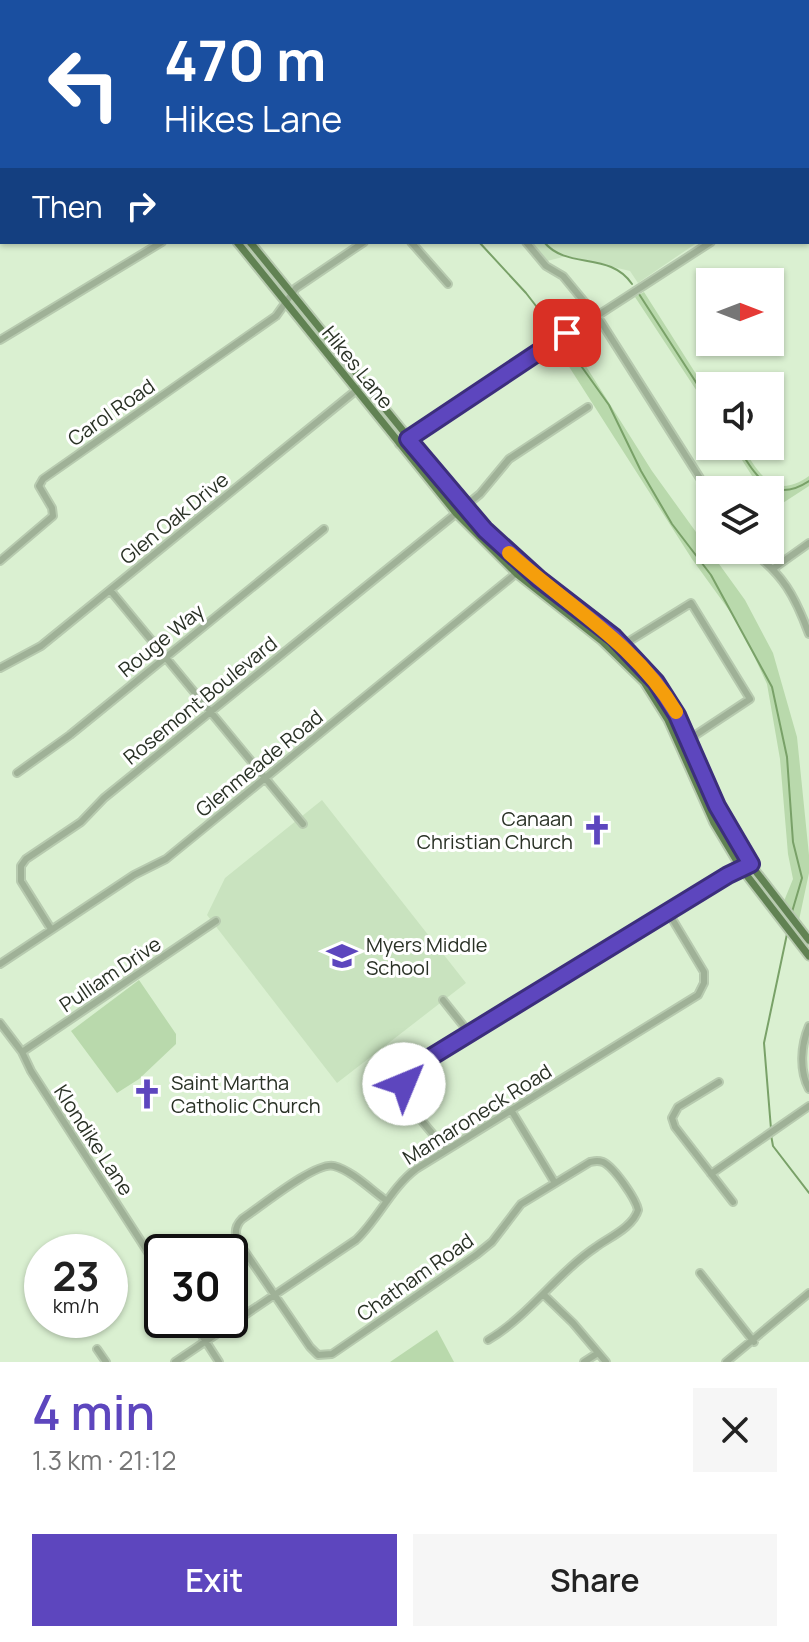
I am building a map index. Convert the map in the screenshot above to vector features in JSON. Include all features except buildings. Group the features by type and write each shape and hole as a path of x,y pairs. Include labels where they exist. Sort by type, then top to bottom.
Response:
{"main road":[{"name":"Hikes Lane","path":"239,244 355,392 456,513 517,574 602,641 644,682 668,720 714,823 741,868 809,956"},
{"name":"Hikes Lane","path":"252,244 464,507 524,567 623,645 668,699 717,806 751,864 809,940"}],"street":[{"path":"0,340 159,244"},
{"path":"286,303 296,288 361,244"},
{"path":"413,244 448,284"},
{"path":"528,244 546,266 563,276 596,316 698,476"},
{"path":"399,444 708,244"},
{"name":"Carol Road","path":"0,561 53,516 53,510 41,492 40,482 276,316 286,303"},
{"name":"Glen Oak Drive","path":"1,666 41,646 364,384"},
{"name":"Rosemont Boulevard","path":"51,929 21,881 23,862 81,822 104,798 480,494 509,459 588,407"},
{"name":"Rouge Way","path":"17,773 70,735 324,529"},
{"path":"774,568 809,543"},
{"path":"769,564 796,603 809,634"},
{"name":"Glenmeade Road","path":"0,964 134,875 159,864 524,567"},
{"path":"110,590 303,824"},
{"path":"623,645 691,603 750,699 688,740"},
{"path":"446,1149 407,1098 405,1081 413,1068 751,864"},
{"name":"Mamaroneck Road","path":"175,1362 356,1240 408,1174 701,991 704,972 668,912"},
{"name":"Pulliam Drive","path":"22,1052 216,921"},
{"path":"443,1000 470,1034"},
{"name":"Klondike Lane","path":"0,1023 22,1052 31,1071 144,1246"},
{"path":"809,1026 802,1070 809,1089"},
{"path":"719,1082 678,1107 672,1118 675,1127 733,1202"},
{"path":"711,1174 809,1106"},
{"path":"511,1110 555,1183"},
{"name":"Chatham Road","path":"387,1201 339,1167 329,1165 314,1170 242,1219 236,1227 237,1238 314,1352 323,1356 332,1354 488,1247 516,1208 590,1162 602,1162 611,1168 633,1197 638,1210 632,1222 582,1256 512,1324 488,1340"},
{"path":"700,1273 754,1342"},
{"path":"543,1294 606,1362"},
{"path":"726,1362 809,1295"},
{"path":"203,1338 219,1362"},
{"path":"97,1349 106,1362"},
{"path":"584,1362 598,1353"}],"shaded area":[{"path":"534,244 695,244 638,283 630,271 567,256 547,261"},
{"path":"644,292 696,374 696,390 635,297"},
{"path":"572,344 652,471 696,532 696,564 719,564 745,600 773,653 797,737 809,855 809,873 799,920 784,901 793,879 780,759 767,684 739,624 692,559 559,351"},
{"path":"742,460 751,460 763,476 752,476"},
{"path":"809,476 809,486 784,502 784,486"},
{"name":"Myers Middle School","path":"322,800 466,983 337,1083 207,915 225,878"},
{"path":"139,980 176,1034 176,1044 139,1079 117,1093 71,1031"},
{"path":"437,1330 454,1362 390,1362"}],"waterway":[{"path":"481,244 526,293 560,337"},
{"path":"546,244 564,256 612,267 632,284"},
{"path":"639,294 696,382"},
{"path":"564,342 609,405 641,471 672,524 711,575 772,687 787,757 793,842 802,878 792,912"},
{"path":"746,460 758,476 775,489 796,488 809,481"},
{"path":"771,1129 764,1043 787,934"},
{"path":"771,1135 773,1146 809,1193"}],"slow traffic":[{"path":"509,553 614,637 643,666 676,712"}],"place":[{"name":"Canaan Christian Church","path":"597,830"},
{"name":"Myers Middle School","path":"342,956"},
{"name":"Saint Martha Catholic Church","path":"147,1094"}],"route":[{"path":"404,1084 413,1068 728,875 751,864 717,806 677,715 656,682 614,637 539,579 485,530 408,439 567,333"}]}
